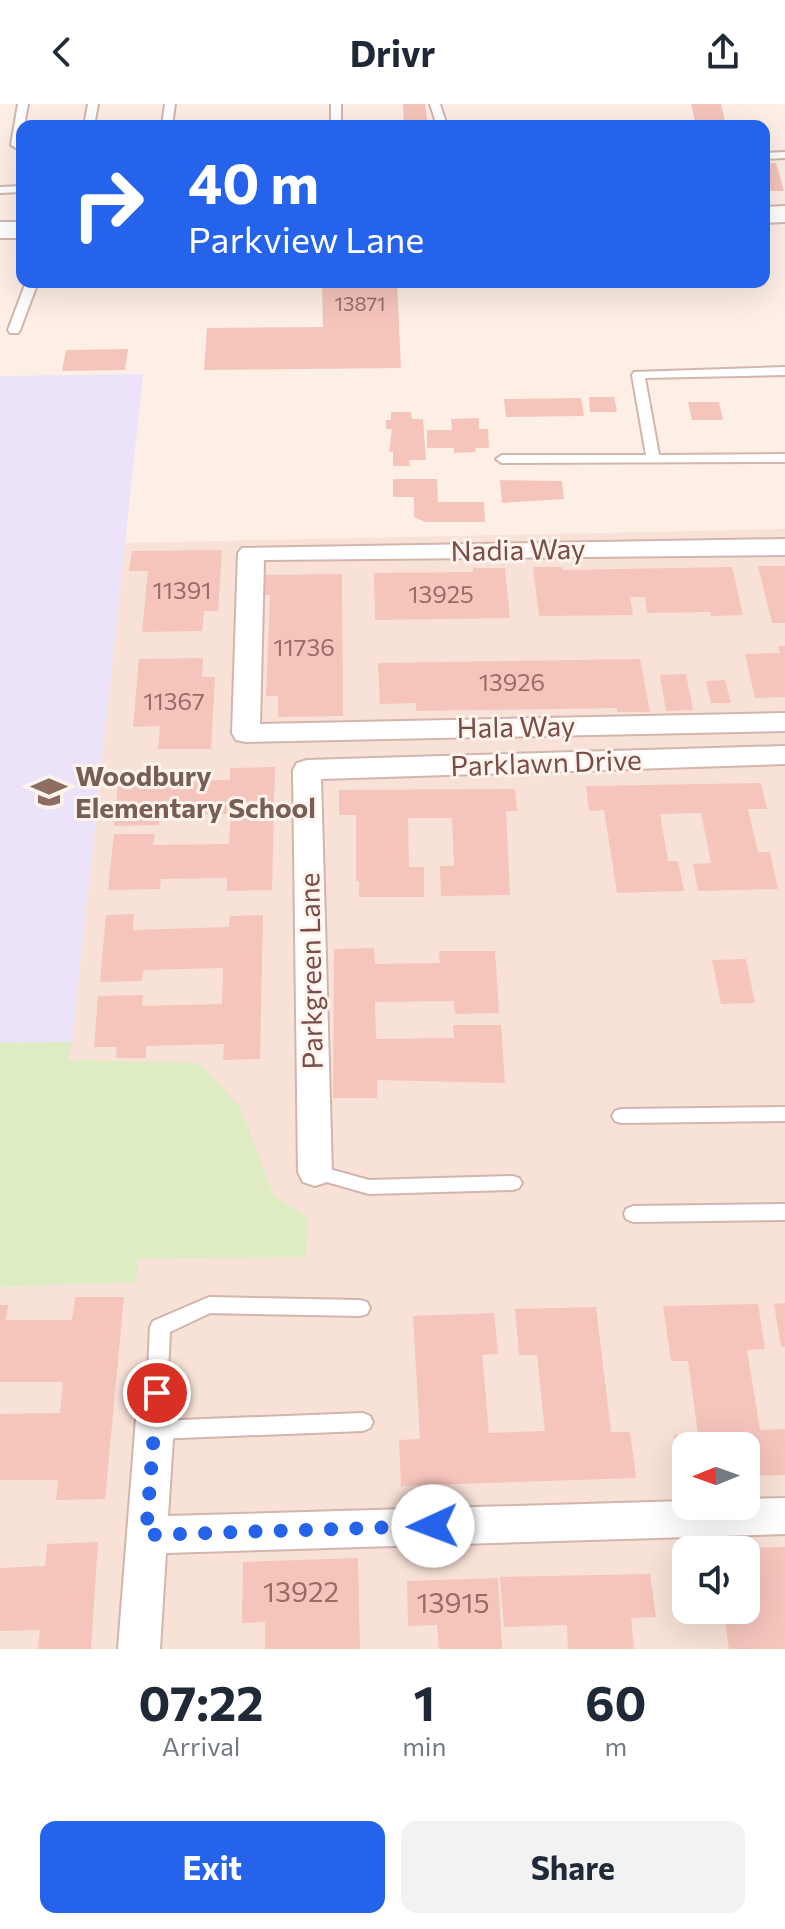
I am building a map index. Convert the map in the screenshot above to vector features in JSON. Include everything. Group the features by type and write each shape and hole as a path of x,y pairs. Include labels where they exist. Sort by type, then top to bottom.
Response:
{"street":[{"name":"Nadia Way","path":"246,733 251,553 785,547"},
{"name":"Hala Way","path":"246,733 785,722"},
{"name":"Parklawn Drive","path":"307,770 785,755"},
{"name":"Parkgreen Lane","path":"307,770 315,1172"},
{"path":"139,1649 156,1411"},
{"path":"146,1535 785,1516"}],"lane":[{"path":"14,330 30,288"},
{"path":"653,459 638,375 785,371"},
{"path":"502,459 785,458"},
{"path":"621,1116 785,1114"},
{"path":"315,1172 369,1187 513,1183"},
{"path":"633,1214 785,1212"},
{"path":"360,1308 209,1305 160,1327 156,1411 363,1422"}],"shaded area":[{"name":"Woodbury Elementary School","path":"143,374 72,1042 0,1043 0,376"},
{"path":"785,529 785,1649 0,1649 0,1287 135,1282 138,1259 305,1257 308,1217 274,1196 257,1157 66,1060 72,1042 125,543"}],"green space":[{"path":"72,1042 67,1060 198,1063 240,1107 274,1196 308,1217 306,1257 138,1259 136,1282 0,1287 0,1043"}],"building":[{"path":"403,104 425,104 427,120 404,120"},
{"path":"691,104 721,104 725,120 695,120"},
{"path":"770,163 776,163 784,191 770,191"},
{"path":"322,288 397,288 401,368 204,370 207,328 323,327"},
{"path":"128,349 125,370 62,371 66,350"},
{"path":"589,397 614,397 617,412 590,412"},
{"path":"581,398 584,416 506,417 504,399"},
{"path":"688,402 719,402 723,420 692,420"},
{"path":"391,412 411,412 412,419 423,419 426,460 409,460 410,466 393,466 393,451 389,452 392,429 386,429 386,420 391,420"},
{"path":"479,418 479,429 488,429 489,448 454,453 454,448 427,448 427,430 452,430 451,419"},
{"path":"393,479 437,479 438,502 484,502 485,522 425,522 414,517 414,497 393,497"},
{"path":"500,480 562,481 564,499 502,503"},
{"path":"222,550 218,611 204,611 202,631 142,632 148,571 129,571 132,551"},
{"path":"758,566 785,566 785,623 772,623"},
{"path":"533,567 562,567 563,570 732,567 743,615 647,613 645,597 630,597 633,615 539,616"},
{"path":"473,568 505,568 510,618 375,620 374,573 473,572"},
{"path":"342,574 343,716 278,717 278,696 266,696 270,595 261,595 262,575"},
{"path":"778,646 785,646 785,697 755,698 745,654 780,653"},
{"path":"203,658 202,677 215,677 211,749 158,749 160,726 133,727 139,659"},
{"path":"640,659 650,712 617,712 617,708 416,711 416,703 380,704 378,663"},
{"path":"686,674 693,710 666,711 660,675"},
{"path":"725,680 731,703 711,703 706,681"},
{"path":"275,767 272,890 227,891 227,878 161,879 160,889 108,890 114,834 155,834 153,845 229,844 231,814 160,815 159,825 114,826 119,773 168,773 167,781 230,780 230,768"},
{"path":"761,783 767,809 748,809 758,852 770,852 778,889 698,891 693,864 711,863 701,813 660,814 668,861 678,861 684,891 617,893 604,810 589,811 586,786"},
{"path":"515,789 517,811 506,811 510,895 441,896 440,866 454,866 452,818 408,818 409,867 424,867 424,897 359,897 359,881 356,881 356,815 339,815 339,790"},
{"path":"134,914 133,930 229,927 230,916 263,915 260,1059 223,1060 224,1044 146,1046 146,1058 116,1058 117,1047 94,1047 98,996 143,995 142,1006 222,1004 223,968 143,970 142,981 100,982 106,915"},
{"path":"374,948 375,964 440,963 439,951 495,951 499,1013 455,1014 454,1001 375,1002 376,1039 454,1038 453,1025 501,1025 505,1083 377,1080 377,1098 333,1098 334,949"},
{"path":"746,959 755,1003 721,1004 712,960"},
{"path":"75,1297 124,1297 105,1499 56,1500 58,1480 0,1480 0,1414 60,1413 63,1382 0,1382 0,1305 8,1305 6,1320 72,1320"},
{"path":"785,1303 785,1347 781,1347 774,1304"},
{"path":"758,1304 765,1349 747,1350 760,1430 785,1429 785,1475 760,1476 760,1432 698,1432 688,1361 671,1361 663,1306"},
{"path":"596,1307 611,1432 630,1432 636,1478 401,1486 399,1440 420,1439 413,1316 494,1313 498,1354 482,1355 489,1433 545,1431 537,1355 519,1355 515,1309"},
{"path":"98,1542 91,1649 38,1649 40,1630 0,1631 0,1568 45,1566 47,1544"},
{"path":"785,1547 785,1649 729,1649 726,1624 760,1624 760,1548"},
{"path":"358,1558 360,1649 265,1649 265,1622 242,1623 243,1562"},
{"path":"650,1574 656,1617 631,1618 634,1649 568,1649 567,1625 504,1627 500,1577"},
{"path":"498,1578 502,1649 439,1649 437,1625 408,1626 407,1581"}],"place":[{"name":"Woodbury Elementary School","path":"49,792"}],"route":[{"path":"157,1393 146,1535 433,1526"}]}
